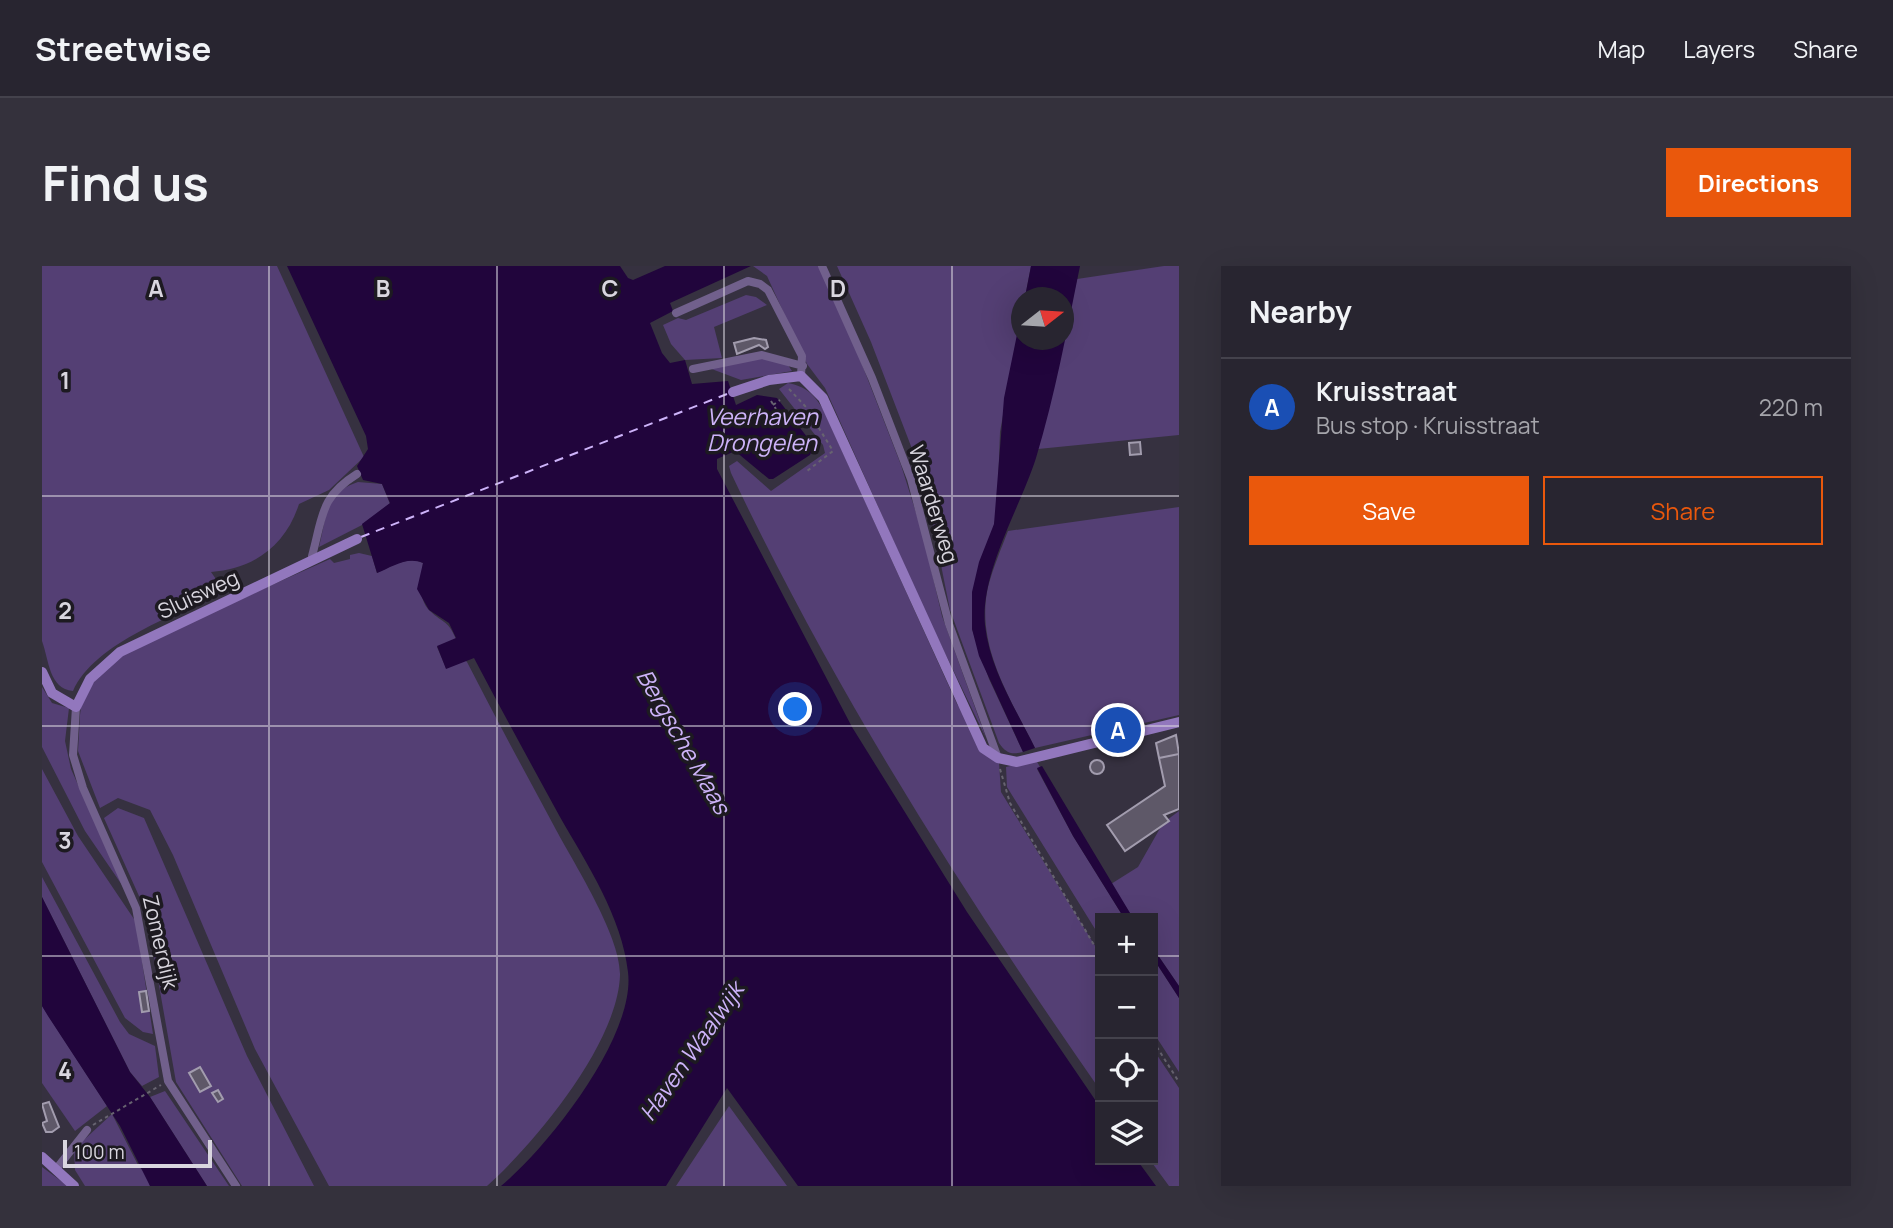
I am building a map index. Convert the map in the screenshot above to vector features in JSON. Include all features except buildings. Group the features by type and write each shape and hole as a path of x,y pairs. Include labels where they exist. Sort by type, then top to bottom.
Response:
{"street":[{"name":"Waarderweg","path":"821,266 872,378 911,479 949,624 998,758"},
{"path":"676,313 748,281 760,284 768,290 802,356 802,371"},
{"path":"692,369 762,355 802,371 829,410 976,736 984,748 998,758 1017,762 1179,722"},
{"path":"733,392 802,371"},
{"path":"314,560 312,556 328,500 335,488 357,474"},
{"name":"Sluisweg","path":"76,707 90,679 120,652 356,539"},
{"path":"42,672 52,693 76,707"},
{"name":"Zomerdijk","path":"76,707 73,755 83,788 136,908 168,1081 236,1186"},
{"path":"57,1168 87,1130"},
{"path":"42,1157 74,1186"}],"path":[{"path":"779,377 806,407 834,451 807,471"},
{"path":"771,401 774,407 780,400"},
{"path":"998,758 1010,803 1095,947"},
{"path":"1158,1049 1179,1082"},
{"path":"87,1130 154,1088"}],"shaded area":[{"path":"42,266 277,266 364,457 329,490 299,504 286,532 266,552 241,566 211,572 225,592 162,620 118,644 99,658 73,691 65,689 54,679 42,641"},
{"path":"753,266 819,266 856,349 901,465 923,535 942,616 986,738 928,618 825,388 807,364 767,276"},
{"path":"837,266 1031,266 1027,287 1011,287 1011,350 1015,350 1000,432 997,511 972,629 989,679 1023,752 1009,752 999,743 950,610 924,480 871,342"},
{"path":"1179,266 1179,435 1038,449 1061,350 1074,350 1074,292 1077,279"},
{"path":"746,295 756,297 767,305 714,327 722,358 685,360 671,344 663,325 678,318 686,320"},
{"path":"766,358 788,365 792,371 741,380 709,368"},
{"path":"788,383 800,386 816,399 823,409 957,704 999,763 1001,792 1095,946 1095,1083 950,866 857,712 813,634 731,473 729,466 737,461 771,491 825,453 823,445 779,389"},
{"path":"358,482 382,484 390,504 362,525 319,547 333,499 339,492"},
{"path":"1179,507 1179,715 1035,748 997,670 986,630 988,587 1008,531"},
{"path":"359,553 372,556 377,573 405,561 423,563 423,601 430,611 448,625 456,639 437,647 446,668 465,660 467,662 605,920 618,959 620,975 616,1002 590,1060 550,1118 487,1186 329,1186 255,1049 173,855 150,810 118,798 100,808 78,751 82,700 111,662 147,641 330,559 334,563 350,559 350,555"},
{"path":"42,687 52,703 69,708 65,741 71,769 124,888 85,831 42,747"},
{"path":"1036,760 1040,767 1037,769 1073,836 1121,913 1095,913 1095,929 1007,787 1006,767"},
{"path":"42,769 78,836 136,922 153,1034 143,1032 125,1018 42,862"},
{"path":"118,808 144,818 247,1056 314,1186 242,1186 176,1082 150,934 139,896 104,818"},
{"path":"1179,811 1179,986 1158,955 1158,913 1130,913 1111,884 1138,867 1163,823"},
{"path":"42,877 120,1022 129,1034 155,1046 159,1077 142,1086 130,1072 42,897"},
{"path":"1158,966 1179,998 1179,1072 1158,1040"},
{"path":"42,1006 107,1106 75,1131 42,1083"},
{"path":"1158,1056 1179,1088 1179,1186 1169,1186 1154,1165 1158,1165"},
{"path":"165,1091 229,1186 207,1186 150,1097"},
{"path":"729,1106 787,1186 676,1186"},
{"path":"112,1114 139,1167 146,1173 150,1186 85,1186 75,1170 74,1149"},
{"path":"42,1167 68,1186 42,1186"}],"water":[{"path":"287,266 620,266 628,278 633,280 665,266 751,266 670,303 673,311 650,323 662,353 670,363 685,360 692,384 728,381 736,405 757,395 777,398 814,446 810,455 773,479 769,479 735,451 717,459 717,469 852,727 967,912 1095,1100 1095,1165 1141,1165 1156,1186 798,1186 727,1088 666,1186 501,1186 542,1145 564,1118 604,1058 627,998 628,972 619,931 602,891 474,658 446,669 437,646 456,638 449,623 429,610 417,589 423,563 405,562 377,573 362,524 390,503 382,484 363,480 357,466 368,449 366,436"},
{"path":"1031,266 1080,266 1074,295 1074,287 1027,287"},
{"path":"1014,350 1062,350 1036,458 995,562 985,605 985,625 992,658 1035,748 1023,752 979,656 972,629 972,592 979,562 994,524 1004,398"},
{"path":"1042,766 1130,913 1121,913 1073,836 1037,768"},
{"path":"42,897 130,1072 150,1097 207,1186 150,1186 120,1126 42,1006"},
{"path":"1158,955 1179,986 1179,998 1158,966"}],"ferry route":[{"path":"361,537 727,394"}],"place":[{"name":"Kruisstraat","path":"1118,730"}],"water label":[{"name":"Veerhaven Drongelen","path":"762,429"},
{"name":"Bergsche Maas","path":"684,741"},
{"name":"Haven Waalwijk","path":"691,1051"}]}
